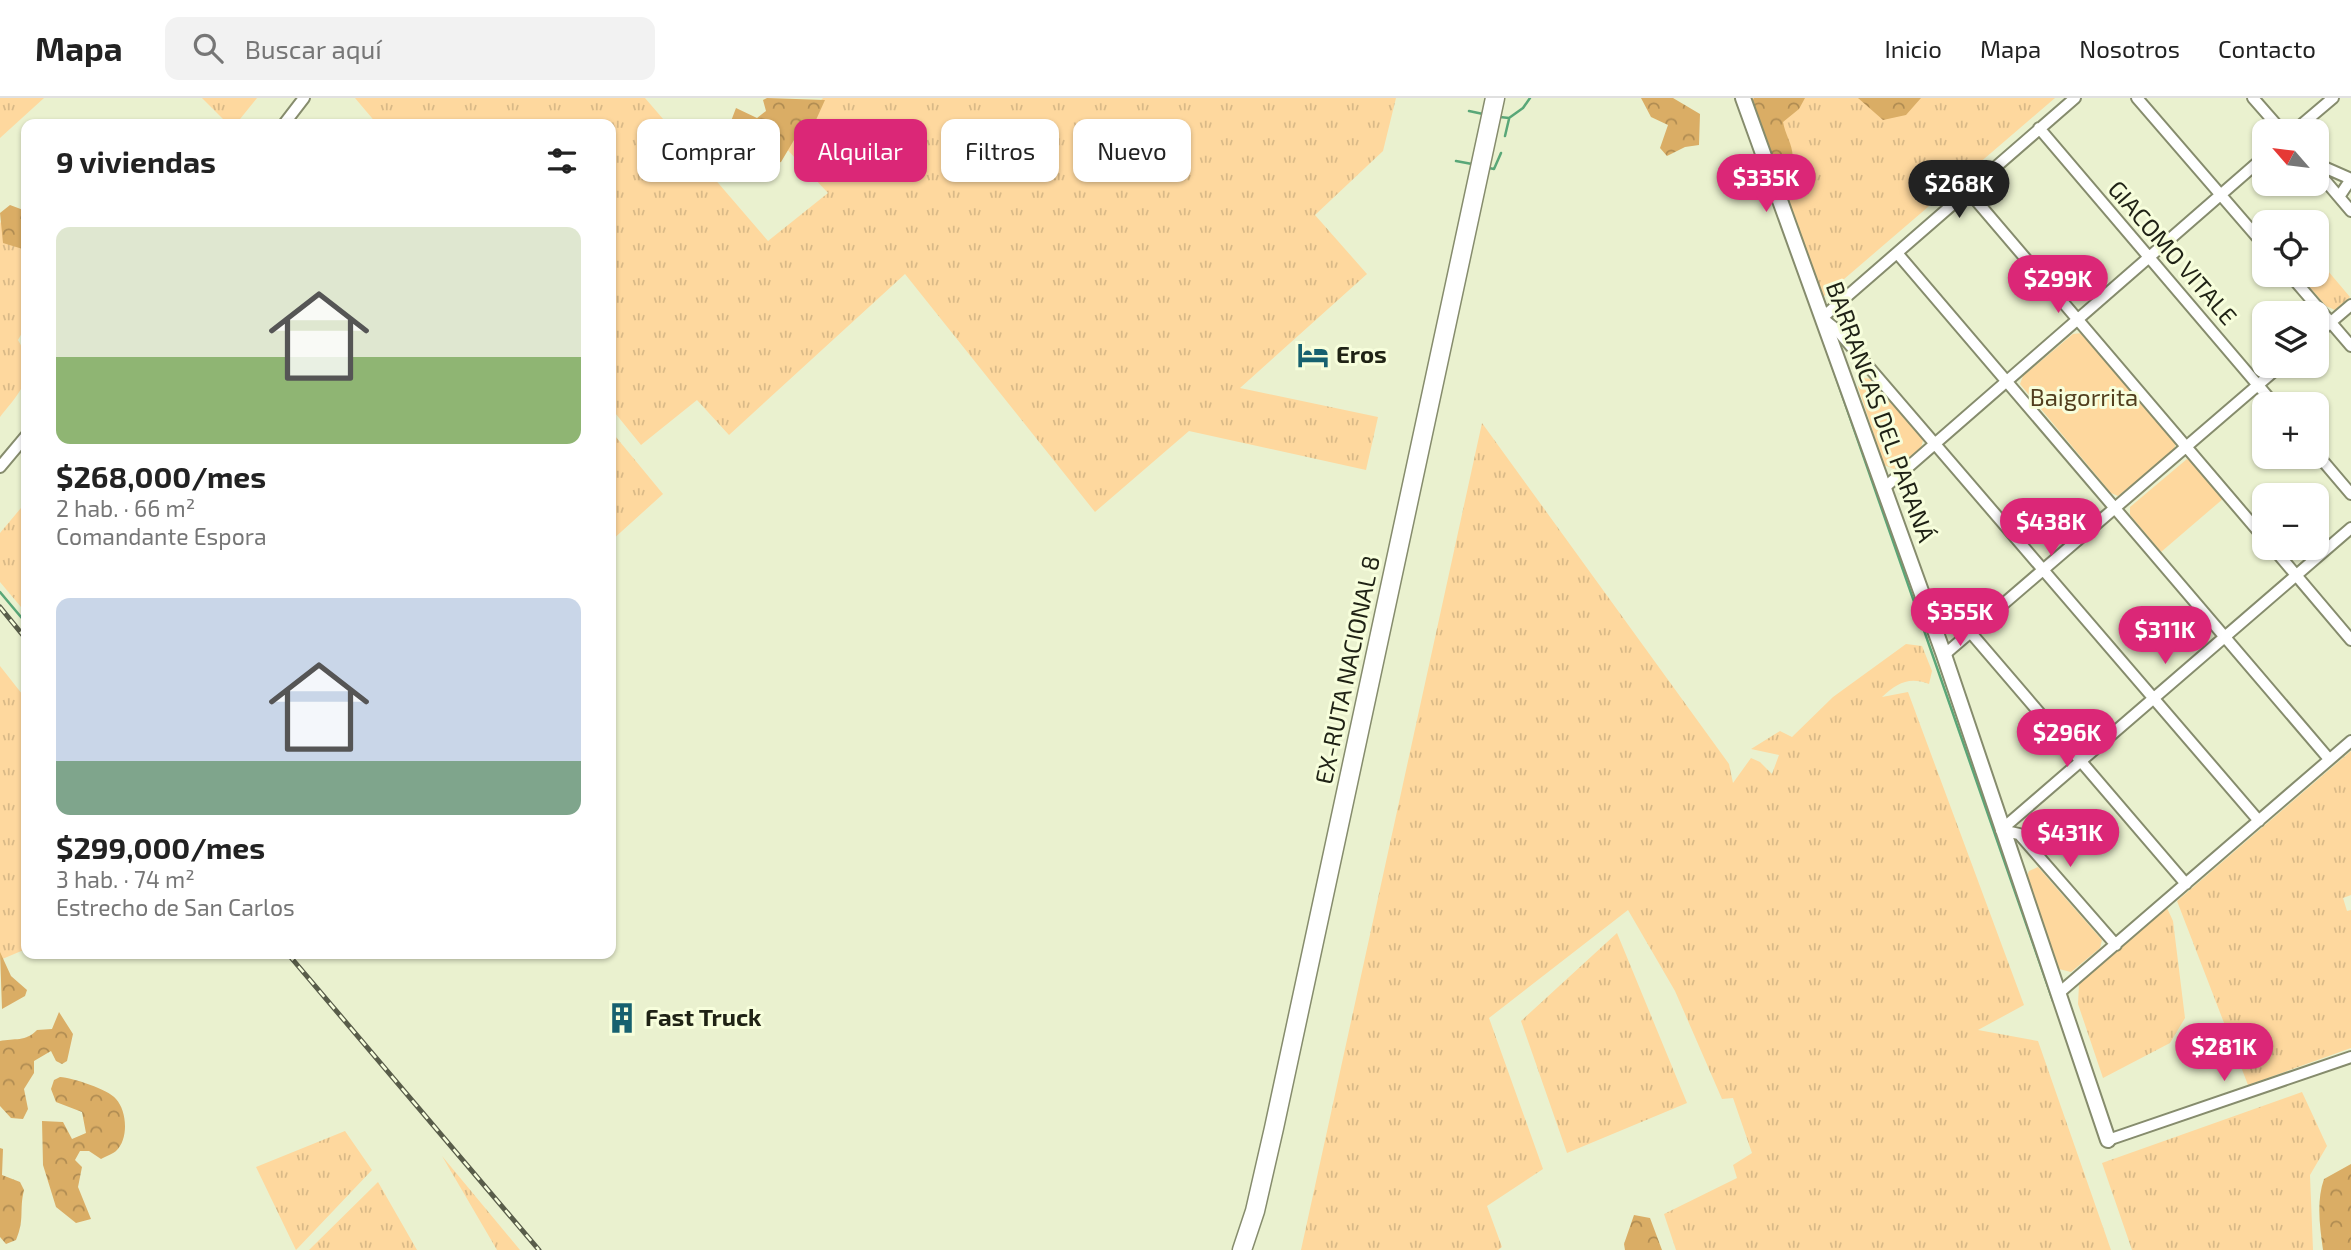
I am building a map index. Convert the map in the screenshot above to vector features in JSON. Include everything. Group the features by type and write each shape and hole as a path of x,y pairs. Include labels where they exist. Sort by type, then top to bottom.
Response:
{"main road":[{"name":"EX-RUTA NACIONAL 8","path":"1242,1250 1255,1211 1277,1115 1495,98"}],"street":[{"path":"288,119 304,98"},
{"name":"BARRANCAS DEL PARANÁ","path":"1743,98 1944,655 2108,1140"},
{"path":"2075,98 1822,318 1837,330 2259,821"},
{"path":"2137,98 2252,231"},
{"path":"2253,98 2271,119"},
{"path":"2308,119 2333,98"},
{"name":"GIACOMO VITALE","path":"2039,128 2147,259 2264,392"},
{"path":"1882,489 2252,168"},
{"path":"2329,169 2351,179 2339,197"},
{"path":"2329,185 2351,211"},
{"path":"1968,191 2252,524"},
{"path":"1896,253 2329,759"},
{"path":"2300,287 2351,346"},
{"path":"2331,323 2351,305"},
{"path":"1944,655 2266,378"},
{"path":"0,467 21,442"},
{"path":"2329,468 2351,494"},
{"path":"2001,830 2351,528"},
{"path":"2283,560 2351,640"},
{"path":"1970,633 2186,884"},
{"path":"2059,993 2351,741"},
{"path":"2001,830 2019,834 2116,945"},
{"path":"2108,1140 2351,1057"}],"green space":[{"path":"0,98 44,98 0,138"},
{"path":"202,98 257,98 240,119 223,119"},
{"path":"355,98 645,98 663,119 637,119 637,182 717,182 768,241 828,193 818,182 927,182 927,119 804,119 823,98 1396,98 1383,151 1315,215 1367,274 1240,388 1378,417 1366,470 1189,431 1095,512 905,274 729,435 697,400 641,445 616,414 616,119 373,119"},
{"path":"1641,98 1673,98 1700,114 1699,145 1685,147 1667,156 1660,148 1668,125 1651,117"},
{"path":"1752,98 2055,98 1822,298"},
{"path":"1754,98 1805,98 1799,109 1783,122 1793,155 1789,167 1783,172 1773,172 1749,108"},
{"path":"1858,98 1921,98 1906,115 1883,120"},
{"path":"763,100 825,100 816,119 794,119 794,140 780,162 780,119 732,119 736,108 757,118 766,111"},
{"path":"794,131 794,157 782,144"},
{"path":"10,205 21,209 21,248 3,243 0,213"},
{"path":"0,222 21,242 21,335 18,340 21,346 21,390 0,417"},
{"path":"2329,272 2350,297 2335,310 2329,307 2329,301 2322,301 2309,287 2329,287"},
{"name":"Baigorrita","path":"2082,333 2176,443 2173,452 2118,496 2111,493 2020,384 2023,376 2073,334"},
{"path":"1863,378 1872,379 1923,440 1921,448 1894,469 1884,465 1858,387"},
{"path":"1482,423 1729,764 1733,783 1751,758 1760,762 1772,774 1779,755 1751,749 1780,731 1792,737 1833,697 1906,644 1922,646 1932,671 1929,684 1904,682 1882,697 1908,692 2024,1005 1978,1030 2038,1041 2111,1250 1676,1250 1664,1214 1737,1178 1733,1165 1752,1153 1733,1098 1722,1099 1675,991 1628,910 1489,1018 1543,1169 1487,1206 1502,1247 1498,1250 1301,1250"},
{"path":"616,437 663,494 616,536"},
{"path":"2187,459 2194,462 2224,498 2161,552 2130,515 2130,507"},
{"path":"21,508 21,607 0,582 0,533"},
{"path":"0,666 21,693 21,951 0,960"},
{"path":"2351,751 2351,895 2343,898 2347,911 2351,910 2351,1048 2248,1085 2177,901"},
{"path":"2038,867 2102,940 2100,948 2071,972 2059,969 2027,876 2029,871"},
{"path":"2167,908 2173,921 2185,1018 2170,1043 2103,1078 2078,1004 2079,984"},
{"path":"1617,933 1687,1103 1567,1153 1521,1021"},
{"path":"0,952 11,976 27,990 25,996 2,1009"},
{"path":"59,1012 73,1034 67,1061 62,1064 56,1061 51,1051 34,1061 34,1073 24,1089 28,1109 23,1119 11,1118 0,1106 0,1041 24,1038 37,1030 52,1029"},
{"path":"60,1077 73,1079 112,1095 120,1104 125,1125 123,1140 116,1151 101,1159 89,1151 80,1151 75,1160 82,1167 78,1187 91,1219 76,1223 56,1207 43,1165 42,1121 63,1122 72,1139 86,1133 82,1112 56,1102 51,1089 54,1080"},
{"path":"2302,1092 2327,1146 2310,1175 2313,1250 2132,1250 2102,1163"},
{"path":"345,1131 372,1170 296,1250 256,1167"},
{"path":"0,1148 3,1149 2,1175 20,1182 24,1190 19,1233 16,1240 6,1244 0,1237"},
{"path":"442,1156 520,1250 497,1250"},
{"path":"2351,1164 2351,1250 2323,1250 2319,1206 2324,1179"},
{"path":"378,1182 417,1250 309,1250"},
{"path":"1634,1215 1650,1218 1662,1250 1625,1250 1624,1244"}],"waterway":[{"path":"1500,117 1509,118 1523,108 1530,98"},
{"path":"1469,111 1483,114"},
{"path":"1505,136 1509,119"},
{"path":"1489,168 1494,169 1501,153"},
{"path":"1456,161 1472,164"},
{"path":"1824,343 2053,1001"},
{"path":"0,592 21,617"}],"railway":[{"path":"0,607 21,633"},
{"path":"292,959 539,1250"}],"place":[{"name":"Eros","path":"1313,355"},
{"name":"Fast Truck","path":"622,1018"}]}
